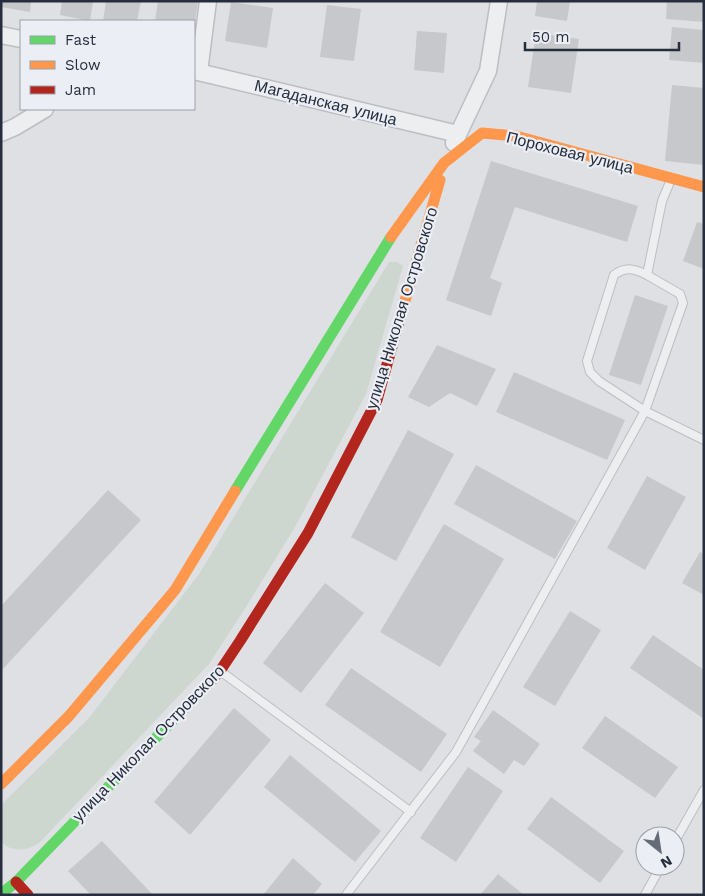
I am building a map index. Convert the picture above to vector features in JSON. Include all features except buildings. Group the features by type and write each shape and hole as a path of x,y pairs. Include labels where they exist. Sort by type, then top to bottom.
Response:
{"main road":[{"name":"Пороховая улица","path":"444,163 482,133 516,136 704,187"},
{"name":"улица Николая Островского","path":"1,894 12,878 220,671 308,533 377,400 444,163"},
{"name":"улица Николая Островского","path":"1,784 69,716 175,590 386,244 444,163"},
{"path":"12,878 28,895"}],"street":[{"path":"196,71 208,1"},
{"name":"улица Николая Островского","path":"444,163 488,71 499,1"},
{"path":"1,36 20,39"},
{"name":"Магаданская улица","path":"196,71 458,134"},
{"path":"1,132 15,127 43,110"}],"lane":[{"path":"648,275 662,201 672,177"},
{"path":"346,895 456,752 645,411 683,303 680,294 648,275 633,268 623,270 614,275 587,361 587,367 594,377 645,411 704,440"},
{"path":"220,671 410,812"},
{"path":"684,826 704,790"},
{"path":"645,895 655,876"}],"shaded area":[{"path":"389,262 397,262 403,266 366,394 295,527 209,664 40,842 20,850 6,846 1,842 1,805 89,718 199,574"}],"traffic: fast":[{"path":"235,491 391,237"},
{"path":"1,894 16,882 210,682"}],"traffic: slow":[{"path":"391,237 444,163 482,133 516,136 704,187"},
{"path":"400,318 440,180"},
{"path":"1,784 69,716 175,590 235,491"}],"traffic: jam":[{"path":"210,682 220,671 240,641 308,533 377,400 400,318"},
{"path":"16,882 28,895"}]}
